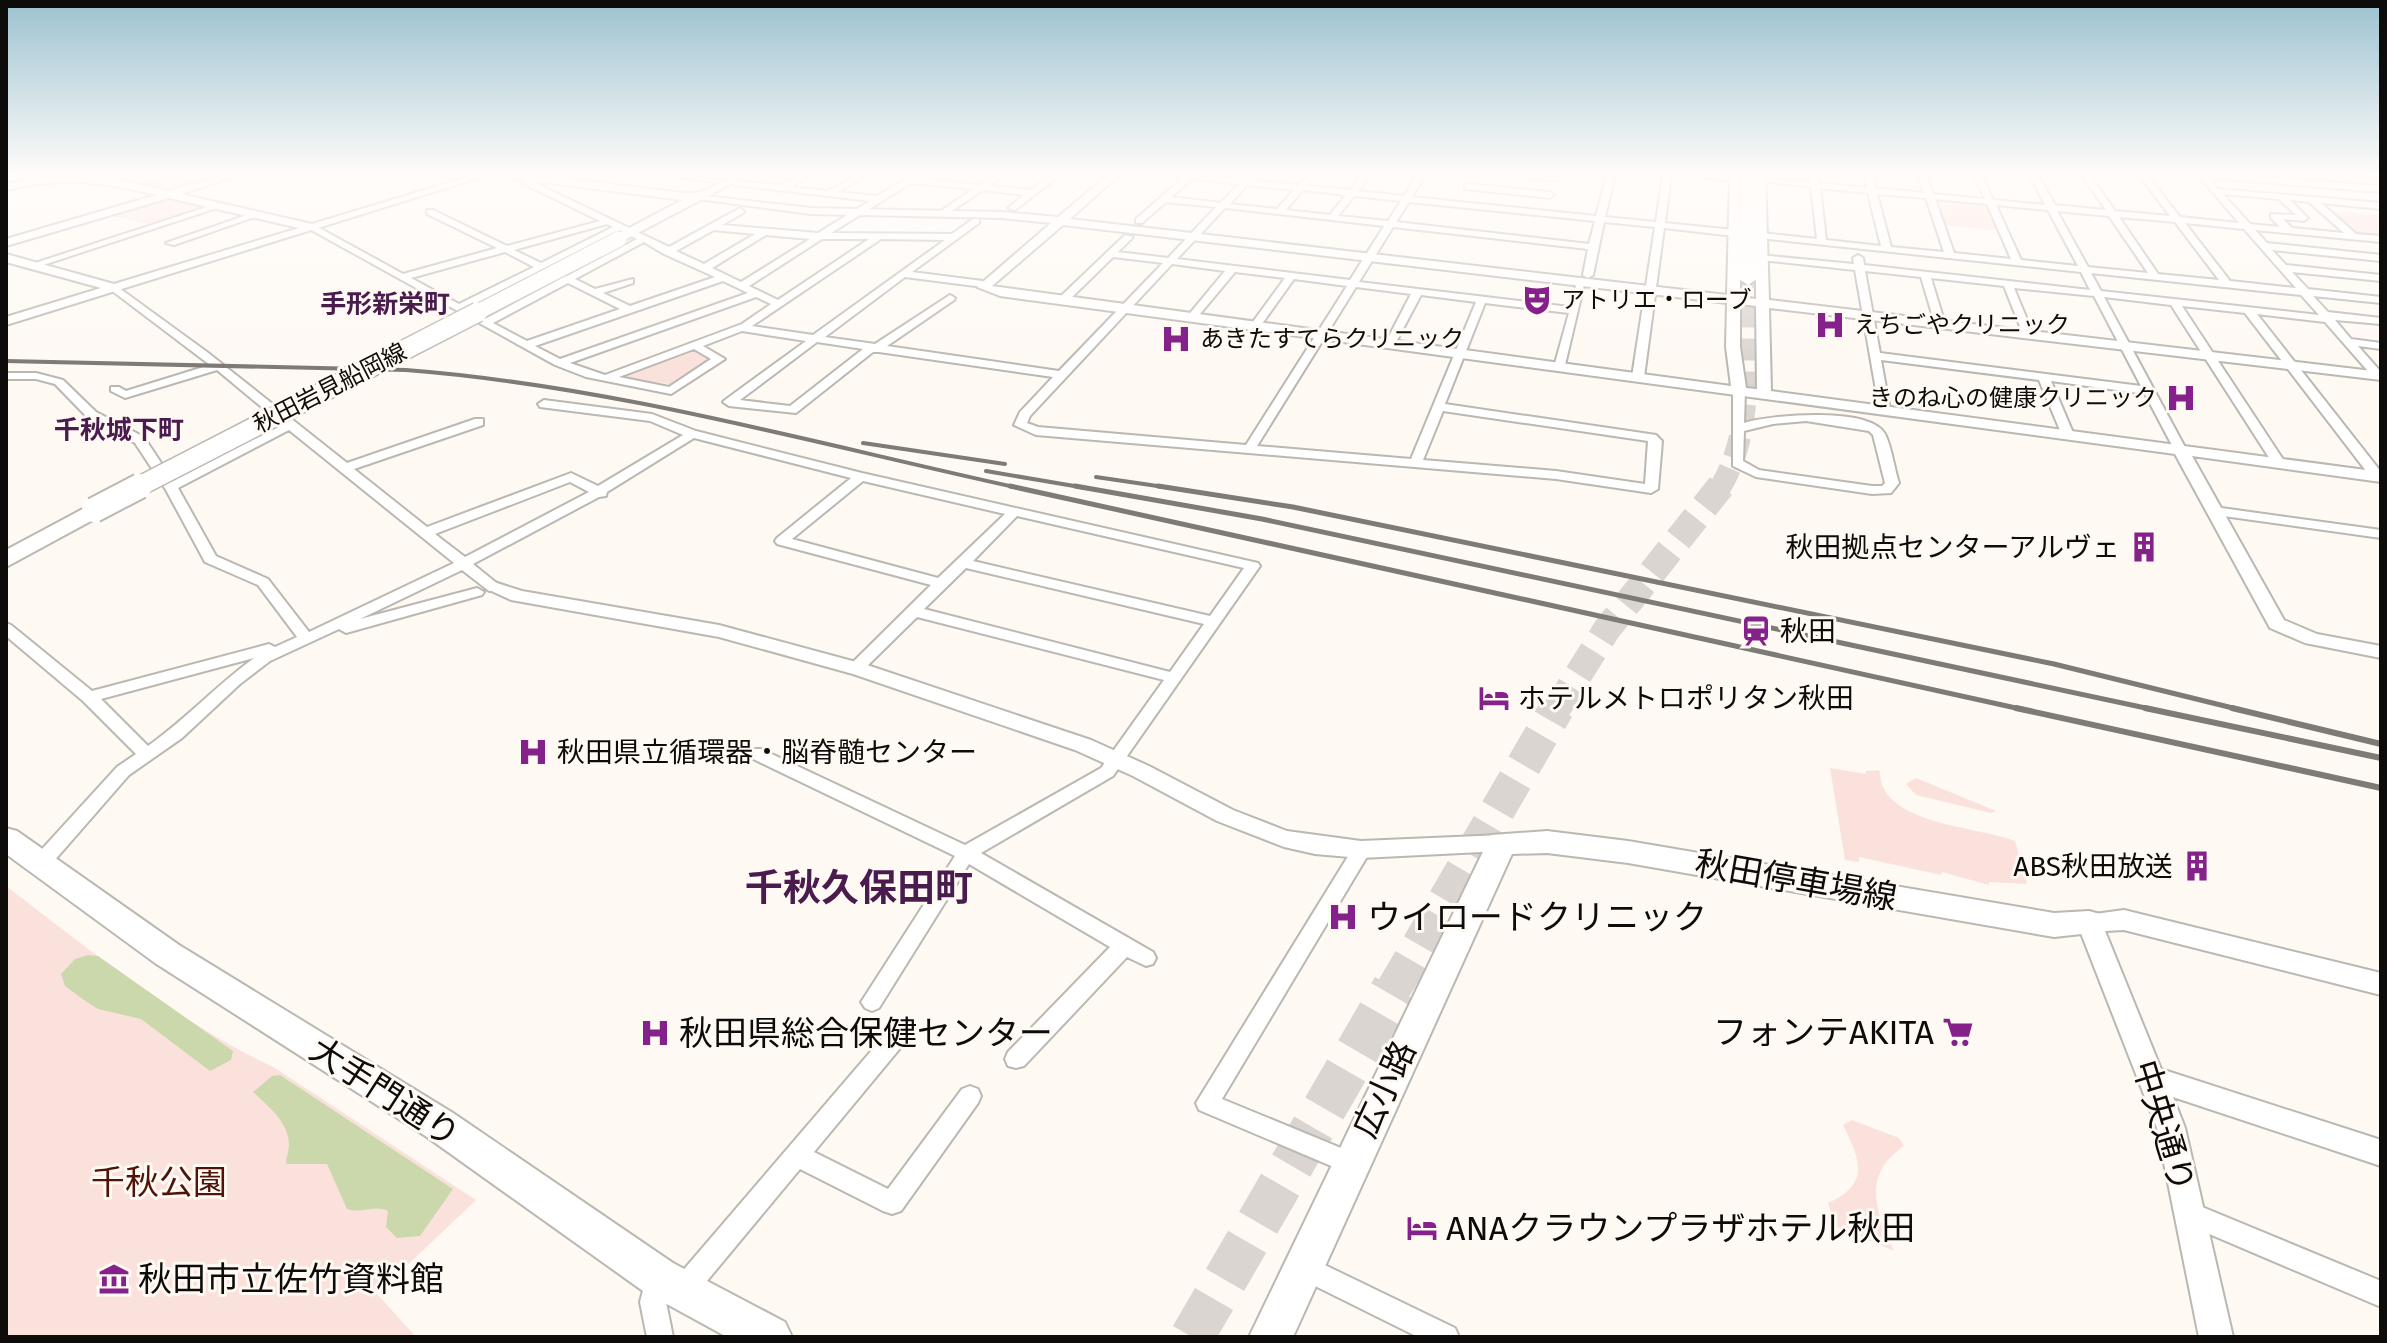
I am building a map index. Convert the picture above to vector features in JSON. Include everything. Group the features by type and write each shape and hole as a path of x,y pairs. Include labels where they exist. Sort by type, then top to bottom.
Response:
{"highway":[{"path":"1748,238 1748,279"}],"main road":[{"name":"秋田岩見船岡線","path":"6,560 94,510 622,238"},
{"name":"大手門通り","path":"6,839 167,954 440,1125 670,1284 770,1337"},
{"name":"秋田停車場線","path":"1502,843 1586,846 2054,925 2089,923"},
{"name":"広小路","path":"1271,1337 1502,843"}],"street":[{"path":"34,265 120,238"},
{"path":"171,243 187,238"},
{"path":"6,321 277,238"},
{"path":"330,238 559,363 607,378 671,391 719,359 694,345"},
{"path":"482,238 628,309"},
{"path":"402,277 547,238"},
{"path":"459,308 542,266 620,238"},
{"path":"485,323 568,279 623,238"},
{"path":"633,238 779,304"},
{"path":"667,252 693,238"},
{"path":"703,269 756,238"},
{"path":"740,287 818,238"},
{"path":"607,378 741,328 878,238"},
{"path":"950,298 873,348 792,410 729,402 952,238"},
{"path":"983,284 1039,238"},
{"path":"1063,300 1127,238"},
{"path":"1191,238 1024,415 1020,425 1036,431 1556,475 1651,489 1656,441 1652,438 1439,407"},
{"path":"1207,238 1585,278 1651,290 2291,365 2380,380"},
{"path":"1250,448 1381,238"},
{"path":"1511,238 1593,247"},
{"path":"1560,367 1596,238"},
{"path":"1638,377 1659,238"},
{"path":"1734,238 1733,347 1740,428 1737,463 1756,473 1872,490 1886,490 1892,483 1879,434 1873,428 1804,418 1772,417 1740,428"},
{"path":"1762,238 1764,394 1772,417"},
{"path":"1776,238 2381,300"},
{"path":"1821,238 1822,243"},
{"path":"1884,238 1887,250"},
{"path":"1944,238 1950,256"},
{"path":"2006,238 2018,263"},
{"path":"2066,238 2277,624 2312,639 2381,652"},
{"path":"2129,238 2156,278"},
{"path":"2192,238 2227,284"},
{"path":"2258,238 2352,342 2380,380"},
{"path":"1855,246 1884,410"},
{"path":"2265,246 2381,258"},
{"path":"1112,254 1574,311"},
{"path":"1761,257 2248,310 2381,321"},
{"path":"6,258 115,288 425,533 462,564 485,590"},
{"path":"2285,268 2381,278"},
{"path":"1191,318 1232,269"},
{"path":"902,274 983,284 993,291 2379,477"},
{"path":"1925,275 1940,324"},
{"path":"1255,326 1292,276"},
{"path":"526,345 721,278"},
{"path":"595,292 630,281"},
{"path":"2008,284 2028,334"},
{"path":"1390,344 1418,291"},
{"path":"559,363 755,294"},
{"path":"1416,462 1482,299"},
{"path":"2174,302 2280,464"},
{"path":"2248,310 2379,477"},
{"path":"741,328 1061,375"},
{"path":"2352,342 2381,346"},
{"path":"1875,356 2149,391"},
{"path":"115,389 125,395 216,367"},
{"path":"6,376 36,376 59,382 92,415 140,440 171,487 210,559 263,582 306,639"},
{"path":"2043,377 2068,435"},
{"path":"544,404 652,418 692,434 861,477 1253,566 1119,758 1096,780 966,853 872,1002"},
{"path":"345,468 479,422"},
{"path":"171,487 289,425"},
{"path":"40,864 123,771 176,734 264,658 462,564 601,493 692,434"},
{"path":"425,533 571,477 601,493"},
{"path":"861,477 782,541 943,584"},
{"path":"2214,511 2381,534"},
{"path":"856,668 1014,512"},
{"path":"964,563 1214,622"},
{"path":"89,697 485,590 757,640 856,668 1119,758 1246,826 1275,838 1316,847 1362,850 1502,843"},
{"path":"916,612 1175,678"},
{"path":"6,628 89,697 145,753"},
{"path":"755,753 966,853 1146,958"},
{"path":"1350,1163 1207,1103 1362,850"},
{"path":"2089,923 2124,920 2381,984"},
{"name":"中央通り","path":"2089,923 2171,1128 2216,1337"},
{"path":"1016,1059 1124,946"},
{"path":"660,1337 653,1302 796,1155 898,1035"},
{"path":"2151,1078 2381,1153"},
{"path":"796,1155 892,1203 970,1096"},
{"path":"2190,1214 2381,1294"},
{"path":"1304,1266 1446,1337"}],"green space":[{"path":"696,350 710,357 710,361 675,385 625,378 626,373"},
{"path":"1830,768 1866,774 1866,771 1879,770 1883,787 1893,800 1907,810 1924,818 2015,841 2027,884 1989,882 1989,885 1942,872 1941,875 1859,857 1859,862 1845,860"},
{"path":"1916,778 1996,811 1991,813 1916,795 1906,784"},
{"name":"千秋公園","path":"6,886 170,1008 275,1068 476,1200 377,1294 416,1337 6,1337"},
{"path":"1852,1120 1899,1138 1904,1146 1891,1157 1877,1181 1878,1208 1894,1251 1835,1226 1828,1203 1851,1188 1858,1170 1854,1149 1843,1125"}],"shaded area":[{"path":"98,956 233,1051 231,1060 210,1071 141,1019 98,1009 84,1000 65,986 61,974 75,959"},
{"path":"280,1075 453,1189 420,1236 397,1238 386,1227 388,1211 383,1209 347,1209 327,1164 286,1164 289,1145 285,1129 277,1115 253,1092 272,1076"}],"tunnel":[{"path":"1747,314 1748,279"},
{"path":"1721,486 1738,446 1742,425 1747,312"},
{"path":"1556,710 1607,629 1721,486"},
{"path":"1393,990 1557,708"},
{"path":"1192,1337 1394,988"}],"railway":[{"path":"6,361 406,370 483,378 561,389 714,418 1017,488"},
{"path":"863,443 1005,464"},
{"path":"986,471 1086,488"},
{"path":"1096,477 1168,488"},
{"path":"1010,486 1017,488"},
{"path":"1075,486 1262,519 2155,710"},
{"path":"1158,486 1168,488"},
{"path":"1017,488 2025,710"},
{"path":"1168,488 1293,507 2054,664 2241,710"},
{"path":"2016,708 2381,788"},
{"path":"2145,708 2381,758"},
{"path":"2232,708 2381,744"}],"place":[{"name":"アトリエ・ローブ","path":"1537,300"},
{"name":"えちごやクリニック","path":"1830,325"},
{"name":"あきたすてらクリニック","path":"1176,339"},
{"name":"きのね心の健康クリニック","path":"2181,398"},
{"name":"秋田拠点センターアルヴェ","path":"2144,547"},
{"name":"秋田","path":"1756,631"},
{"name":"ホテルメトロポリタン秋田","path":"1494,698"},
{"name":"秋田県立循環器・脳脊髄センター","path":"533,752"},
{"name":"ABS秋田放送","path":"2197,866"},
{"name":"ウイロードクリニック","path":"1343,917"},
{"name":"フォンテAKITA","path":"1958,1032"},
{"name":"秋田県総合保健センター","path":"655,1033"},
{"name":"ANAクラウンプラザホテル秋田","path":"1422,1228"},
{"name":"秋田市立佐竹資料館","path":"114,1279"}],"district":[{"name":"手形新栄町","path":"385,304"},
{"name":"千秋城下町","path":"119,430"},
{"name":"千秋久保田町","path":"859,888"}]}
